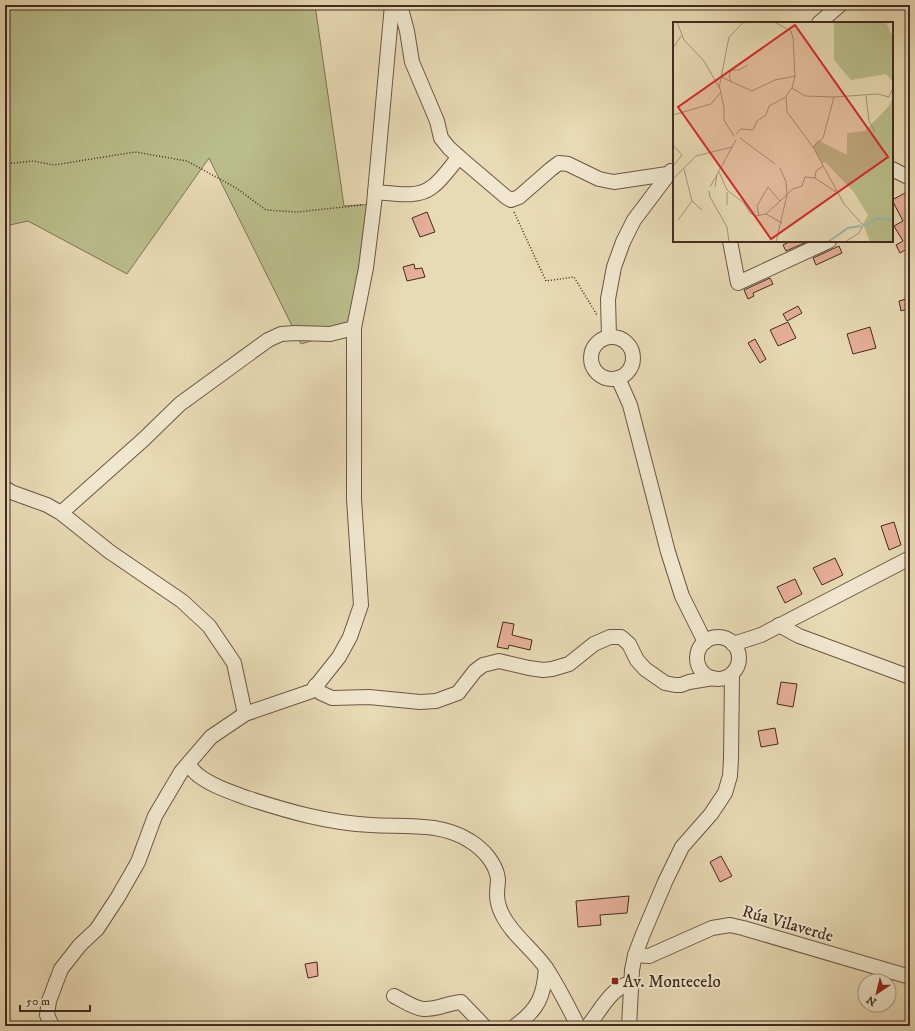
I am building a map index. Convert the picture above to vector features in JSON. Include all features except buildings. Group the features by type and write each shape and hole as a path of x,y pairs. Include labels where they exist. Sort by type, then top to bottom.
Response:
{"street":[{"path":"52,1026 47,1015 49,1002 62,969 80,945 97,929 118,897 138,862 155,816 181,772 211,737 245,714 312,691 339,657 350,637 362,605 354,499 354,328 366,268 392,5"},
{"path":"400,5 407,31 412,62 437,121 441,138 449,148 506,197 511,200 519,197 559,163 568,164 599,179 614,182 672,172"},
{"path":"820,22 840,5"},
{"path":"374,198 417,194 426,191 433,186 459,157"},
{"path":"893,170 910,178"},
{"path":"609,338 608,299 614,267 623,242 634,220 672,172"},
{"path":"730,242 738,283 827,242"},
{"path":"61,513 144,439 180,404 268,340 281,334 330,334 354,328"},
{"path":"616,337 628,344 632,350 633,357 629,370 624,375 611,379 599,374 592,363 593,350 597,344 602,340 609,338 616,337"},
{"path":"618,378 630,405 668,552 682,596 704,642"},
{"path":"5,488 11,492 47,505 61,513 110,552 182,601 210,626 234,663 245,714"},
{"path":"733,644 761,635 910,558"},
{"path":"779,625 799,636 910,677"},
{"path":"739,657 761,635"},
{"path":"315,686 321,693 332,698 369,697 420,702 436,701 458,693 475,671 483,665 500,661 529,668 544,670 552,669 569,664 594,644 610,637 620,637 629,644 637,660 645,669 665,682 675,685 723,677 738,663 739,657 736,647 729,640 719,637 704,642 698,653 699,666 707,676 723,677"},
{"path":"689,682 699,666"},
{"path":"630,1026 630,984 635,955 643,934 682,847 719,804 725,793 730,776 732,694 723,677"},
{"path":"188,764 199,776 227,791 270,806 306,816 369,825 435,827 452,832 471,841 486,854 495,868 498,880 497,894 499,907 503,916 510,928 546,968 578,1026"},
{"name":"Rúa Vilaverde","path":"635,955 648,956 712,928 730,925 910,977"},
{"path":"515,1026 527,1017 538,1003 543,993 546,968"},
{"path":"588,1026 613,993 624,985 630,984"},
{"path":"394,996 423,1009 452,1002 461,1002 484,1026"}],"path":[{"path":"5,164 33,161 54,165 135,152 187,161 236,188 266,210 297,212 374,198"},
{"path":"511,200 512,206 546,280 574,277 597,315"}],"green space":[{"path":"5,5 315,5 344,206 374,204 354,328 301,344 209,158 127,274 28,221 5,226"}],"place":[{"name":"Av. Montecelo","path":"615,981"}]}
